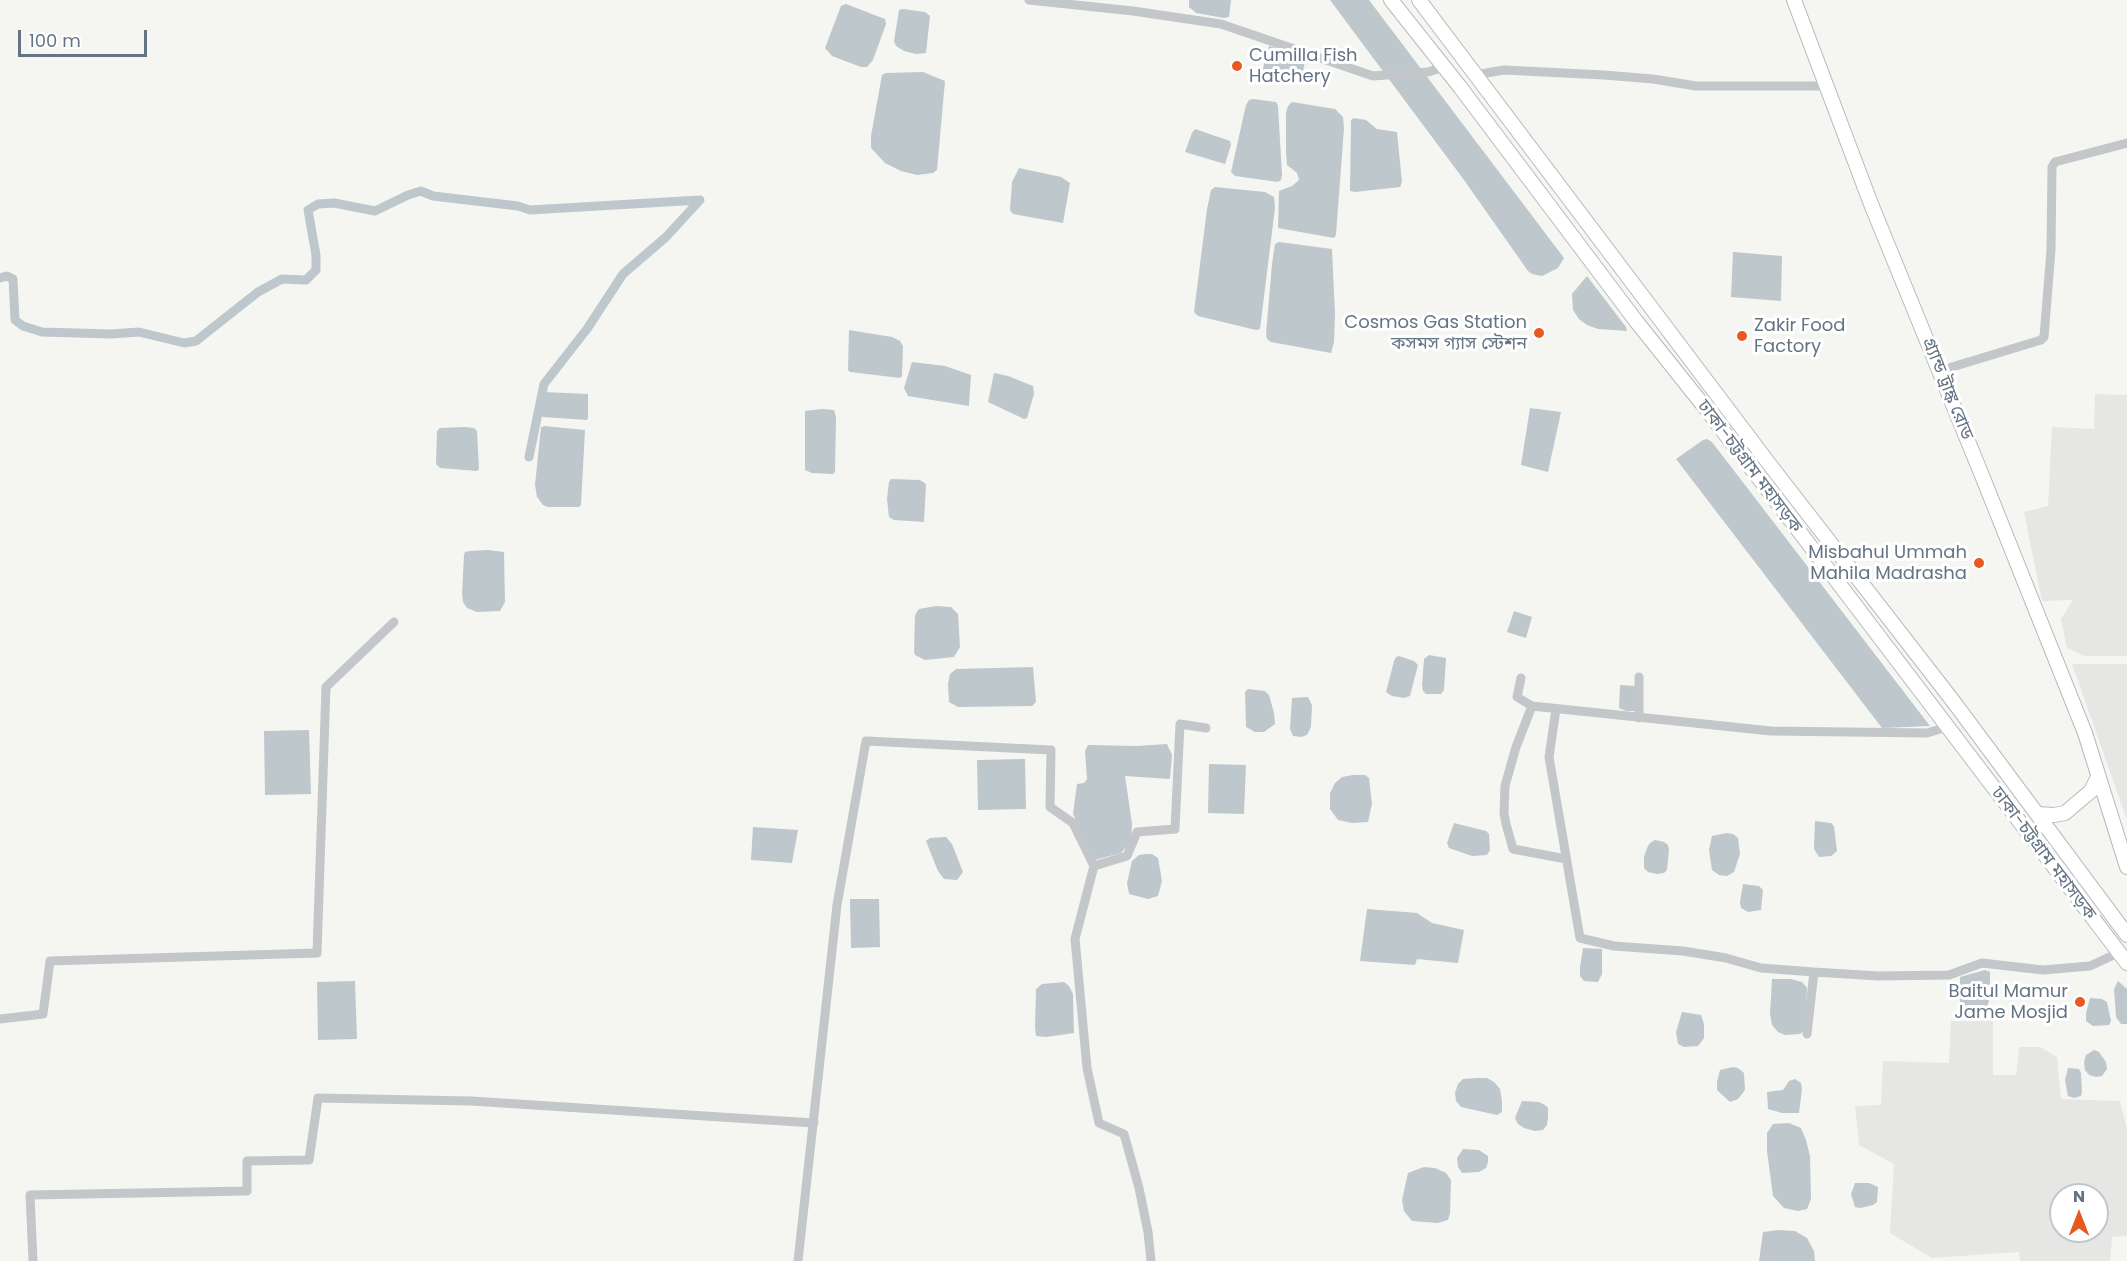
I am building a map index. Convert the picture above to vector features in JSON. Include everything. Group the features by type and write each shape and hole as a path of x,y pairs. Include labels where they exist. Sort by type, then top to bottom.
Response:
{"highway":[{"name":"ঢাকা-চট্টগ্রাম মহাসড়ক","path":"1391,0 2123,958"},
{"name":"ঢাকা-চট্টগ্রাম মহাসড়ক","path":"1419,0 2127,935"},
{"name":"গ্র্যান্ড ট্রাঙ্ক রোড","path":"1794,0 1871,204 2085,733 2127,867"},
{"path":"2037,814 2065,813 2091,791 2098,777"}],"street":[{"path":"1029,0 1133,11 1221,24 1373,76 1428,72 1444,67"},
{"path":"1476,75 1504,70 1653,79 1695,86 1826,86"},
{"path":"1939,371 2041,340 2044,336 2051,250 2052,167 2055,162 2127,143"},
{"path":"0,1019 43,1014 50,961 316,953 326,687 394,622"},
{"path":"1639,677 1639,718"},
{"path":"1521,678 1517,697 1532,706 1556,709 1771,731 1927,733 1947,727"},
{"path":"1532,706 1515,747 1505,786 1506,824 1513,849 1566,859"},
{"path":"1556,709 1548,757 1580,938 1614,946 1683,951 1726,958 1761,968 1878,976 1949,975 1982,963 2043,970 2090,966 2123,958"},
{"path":"1094,866 1127,856 1137,832 1175,829 1180,724 1206,728"},
{"path":"798,1261 837,905 866,741 1051,750 1050,807 1073,823 1094,866 1075,939 1087,1068 1099,1123 1124,1134 1139,1188 1148,1232 1150,1261"},
{"path":"1807,1034 1814,972"},
{"path":"33,1261 30,1195 247,1191 248,1161 309,1160 318,1098 471,1101 814,1124"}],"shaded area":[{"path":"1189,0 1231,0 1229,17 1196,13 1189,7"},
{"path":"1330,0 1369,0 1564,258 1558,268 1542,276 1528,271 1464,180"},
{"path":"846,4 885,19 886,24 873,60 867,67 832,56 825,48 841,6"},
{"path":"899,10 925,12 930,16 926,53 916,54 896,46 894,41"},
{"path":"1269,46 1306,56 1302,77 1271,78 1262,72"},
{"path":"923,72 945,81 937,170 933,173 917,175 901,171 885,163 871,148 871,136 882,75"},
{"path":"1249,100 1276,102 1278,106 1282,175 1278,182 1235,176 1231,172 1246,105"},
{"path":"1292,102 1335,109 1343,117 1344,128 1334,238 1278,228 1279,191 1292,186 1299,180 1297,173 1287,165 1286,113"},
{"path":"1354,118 1366,120 1377,129 1397,132 1402,182 1400,187 1350,191 1351,120"},
{"path":"1195,129 1230,141 1231,145 1225,164 1185,152"},
{"path":"1019,168 1061,177 1070,183 1063,223 1013,214 1010,210 1012,182"},
{"path":"1215,187 1265,192 1274,197 1275,208 1260,329 1198,316 1194,312 1207,209 1211,190"},
{"path":"1279,242 1332,249 1335,314 1334,342 1331,353 1271,342 1267,339 1272,264 1275,244"},
{"path":"1733,252 1782,256 1781,301 1731,297"},
{"path":"1587,276 1627,331 1598,329 1579,319 1573,310 1572,294"},
{"path":"849,330 892,337 900,341 903,346 902,376 900,378 850,372 848,370"},
{"path":"912,362 945,366 971,375 969,406 908,396 904,388"},
{"path":"994,373 1033,386 1034,394 1027,418 1024,419 988,402"},
{"path":"543,392 588,394 587,420 543,417 541,415"},
{"path":"2095,394 2127,395 2127,656 2084,656 2067,648 2061,619 2073,600 2042,601 2024,512 2048,506 2052,427 2094,429"},
{"path":"1530,408 1561,412 1548,472 1521,465"},
{"path":"834,410 836,417 835,472 833,474 812,473 805,470 805,411"},
{"path":"541,427 585,430 581,505 579,507 548,507 543,505 537,497 535,485"},
{"path":"440,428 474,428 477,431 479,469 477,471 440,468 436,464 437,431"},
{"path":"1707,439 1712,442 1930,726 1882,728 1676,459"},
{"path":"891,479 920,480 926,484 924,522 894,520 889,517 887,499"},
{"path":"469,551 504,552 505,602 500,611 477,612 467,608 463,602 464,555"},
{"path":"936,606 951,607 958,614 960,647 954,657 925,660 915,655 914,652 915,615 919,609"},
{"path":"1514,611 1532,617 1526,638 1507,632"},
{"path":"1429,655 1446,658 1444,690 1441,694 1426,694 1423,691 1424,659"},
{"path":"1399,656 1414,661 1418,665 1410,696 1404,698 1392,696 1386,692 1394,661"},
{"path":"2072,664 2127,664 2127,820"},
{"path":"1033,667 1036,702 1032,706 958,707 949,702 950,674 956,669"},
{"path":"1620,685 1636,686 1635,711 1619,708"},
{"path":"1248,689 1265,691 1269,695 1275,724 1264,732 1255,732 1246,727 1245,692"},
{"path":"1308,697 1312,705 1311,727 1307,735 1293,736 1290,729 1292,698"},
{"path":"309,730 311,794 265,795 264,731"},
{"path":"1167,744 1172,755 1170,779 1125,776 1132,824 1131,841 1121,853 1095,860 1073,814 1077,784 1084,783 1087,779 1085,751 1088,745"},
{"path":"1025,759 1026,809 978,810 977,760"},
{"path":"1209,764 1246,765 1244,814 1208,813"},
{"path":"1365,775 1369,778 1372,804 1368,822 1352,823 1338,820 1330,809 1330,793 1335,783 1342,777"},
{"path":"1815,821 1831,823 1834,826 1837,851 1831,856 1819,857 1814,849"},
{"path":"1454,823 1486,831 1489,834 1490,850 1487,855 1472,856 1449,848 1447,843"},
{"path":"753,827 798,830 792,863 751,860"},
{"path":"1727,833 1738,838 1740,854 1734,872 1727,876 1719,875 1712,870 1709,850 1712,836"},
{"path":"946,837 952,844 963,872 957,880 944,879 938,871 926,841 930,838"},
{"path":"1655,840 1668,845 1667,870 1664,873 1648,872 1644,868 1647,848"},
{"path":"1152,854 1158,858 1162,881 1158,896 1148,899 1129,894 1127,883 1132,861 1139,855"},
{"path":"1743,884 1759,886 1763,890 1761,910 1748,912 1741,908"},
{"path":"850,899 879,899 880,947 851,948"},
{"path":"1367,909 1417,913 1432,923 1464,930 1458,963 1417,959 1415,965 1360,961"},
{"path":"1583,948 1602,949 1602,974 1598,982 1584,981 1580,976"},
{"path":"1985,970 1990,972 1987,1010 1983,1013 1966,1013 1962,1010 1960,1003 1960,977"},
{"path":"1772,979 1791,979 1802,982 1807,988 1805,1030 1800,1034 1785,1035 1778,1032 1772,1025 1770,1014"},
{"path":"355,981 357,1039 318,1040 317,982"},
{"path":"2118,981 2127,989 2127,1024 2121,1024 2116,1017 2114,989"},
{"path":"1064,982 1073,994 1074,1033 1036,1036 1036,989 1042,984"},
{"path":"2090,998 2107,1002 2111,1021 2109,1025 2093,1026 2086,1021"},
{"path":"1682,1012 1701,1015 1704,1024 1704,1038 1698,1046 1684,1047 1678,1044 1676,1032"},
{"path":"1993,1020 1993,1075 2016,1075 2019,1047 2040,1047 2057,1057 2061,1099 2120,1101 2127,1129 2127,1236 2112,1237 2110,1261 2020,1261 2019,1252 1932,1258 1890,1233 1894,1164 1859,1145 1855,1106 1881,1105 1883,1061 1949,1063 1951,1021"},
{"path":"2094,1050 2099,1052 2106,1062 2107,1069 2102,1076 2089,1075 2085,1070 2086,1055"},
{"path":"1733,1067 1744,1073 1745,1090 1738,1099 1730,1102 1717,1090 1717,1082 1720,1070"},
{"path":"2068,1068 2079,1069 2081,1073 2081,1096 2074,1098 2068,1096 2065,1080"},
{"path":"1487,1078 1500,1089 1502,1112 1497,1115 1461,1107 1456,1101 1455,1093 1458,1084 1463,1079"},
{"path":"1795,1079 1801,1083 1802,1089 1799,1113 1782,1113 1768,1109 1767,1092 1783,1090 1789,1081"},
{"path":"1522,1101 1539,1102 1548,1108 1547,1125 1543,1130 1535,1131 1518,1124 1515,1118"},
{"path":"1789,1123 1801,1128 1810,1156 1811,1199 1807,1209 1798,1211 1784,1208 1773,1196 1767,1151 1767,1133 1773,1124"},
{"path":"1463,1149 1479,1150 1488,1156 1486,1168 1479,1172 1462,1173 1458,1167 1457,1158"},
{"path":"1424,1167 1435,1168 1446,1173 1451,1180 1448,1220 1438,1223 1412,1221 1404,1211 1402,1200 1408,1173"},
{"path":"1855,1183 1869,1183 1878,1187 1877,1202 1860,1208 1855,1207 1851,1194"},
{"path":"1795,1231 1807,1238 1814,1251 1815,1261 1759,1261 1763,1232"}],"waterway":[{"path":"0,278 7,276 13,279 15,320 23,326 42,332 111,334 139,332 184,343 196,341 258,292 282,279 306,280 316,270 316,255 308,210 318,204 334,203 375,211 421,191 433,196 518,206 530,210 700,200 666,237 623,274 587,329 544,384 529,457"}],"place":[{"name":"Cumilla Fish Hatchery","path":"1237,66"},
{"name":"Cosmos Gas Station কসমস গ্যাস স্টেশন","path":"1539,333"},
{"name":"Zakir Food Factory","path":"1742,336"},
{"name":"Misbahul Ummah Mahila Madrasha","path":"1979,563"},
{"name":"Baitul Mamur Jame Mosjid","path":"2080,1002"}]}
